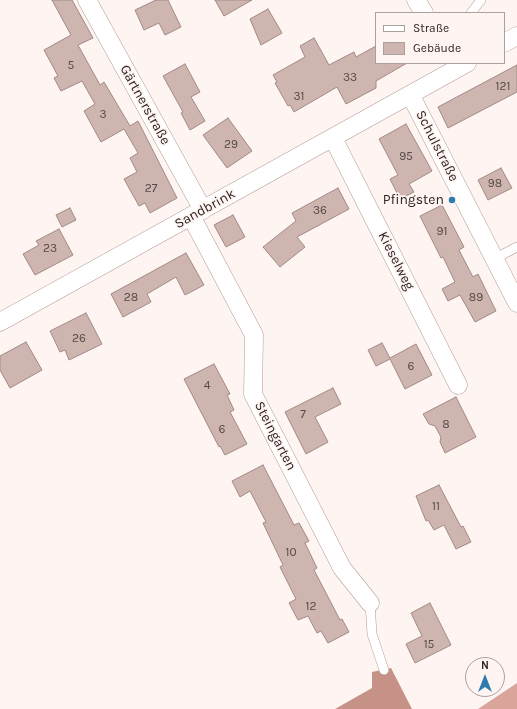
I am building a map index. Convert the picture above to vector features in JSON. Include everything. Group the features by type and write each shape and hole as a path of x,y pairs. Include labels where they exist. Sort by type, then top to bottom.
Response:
{"street":[{"name":"Gärtnerstraße","path":"86,0 197,213"},
{"path":"416,0 423,12"},
{"path":"505,42 517,36"},
{"name":"Sandbrink","path":"0,322 411,96 458,65"},
{"name":"Schulstraße","path":"411,96 517,304"},
{"name":"Kieselweg","path":"333,138 458,385"},
{"name":"Steingarten","path":"197,213 254,334 253,394 342,568 370,603"}],"lane":[{"path":"472,12 481,0"},
{"path":"494,259 517,246"},
{"path":"370,603 372,634 384,670"}],"shaded area":[{"path":"391,668 412,709 335,709 372,688 372,672"},
{"path":"517,683 517,709 478,709 496,697 505,697 505,691"}],"building":[{"path":"52,0 72,0 93,38 78,45 100,85 104,82 130,126 138,121 177,198 150,213 145,203 139,206 124,179 137,172 130,158 138,153 124,129 101,142 84,111 95,104 82,81 61,91 54,78 58,76 44,50 71,35"},
{"path":"156,0 168,0 181,27 165,35 159,23 144,30 135,10"},
{"path":"215,0 252,0 224,16"},
{"path":"268,9 282,33 261,45 250,19"},
{"path":"314,38 329,65 354,52 356,57 375,47 375,64 405,64 376,81 376,88 346,104 337,87 294,112 290,105 288,106 275,83 277,82 273,75 305,57 300,46"},
{"path":"185,64 200,92 191,97 205,121 190,130 181,113 183,112 163,76"},
{"path":"517,65 517,92 448,128 438,107"},
{"path":"228,118 252,151 227,168 203,135"},
{"path":"406,124 432,171 409,184 414,192 400,199 390,179 398,175 379,139"},
{"path":"501,168 512,188 488,200 478,180"},
{"path":"338,188 349,209 297,237 305,247 280,267 263,247 296,221 292,213"},
{"path":"442,205 464,247 459,250 473,277 478,274 496,311 475,322 460,295 448,301 442,289 455,282 420,216"},
{"path":"70,208 76,220 62,227 56,215"},
{"path":"233,215 245,237 226,247 214,225"},
{"path":"59,229 73,255 35,275 23,254 39,245 36,241"},
{"path":"186,253 204,285 185,295 176,277 147,294 151,302 123,317 111,294"},
{"path":"86,313 102,344 69,360 65,350 60,352 50,331"},
{"path":"26,342 42,370 10,388 0,370 0,356"},
{"path":"382,343 390,358 416,344 432,375 405,389 390,359 376,366 368,350"},
{"path":"214,364 230,394 227,395 234,410 230,412 247,444 225,455 220,446 219,447 184,379"},
{"path":"333,388 341,404 315,417 328,442 306,454 285,412"},
{"path":"456,397 476,437 445,453 440,442 441,437 435,426 429,424 423,414"},
{"path":"263,465 294,525 299,523 309,541 305,543 317,568 314,570 340,620 342,619 349,632 328,643 321,631 317,633 308,616 298,620 289,603 296,599 280,567 283,565 263,523 266,522 250,491 240,497 232,481"},
{"path":"439,485 461,527 463,526 471,542 456,549 444,525 434,530 428,520 426,521 416,496"},
{"path":"430,603 451,645 415,663 406,644 422,636 411,613"}],"place":[{"name":"Pfingsten","path":"452,200"}]}
